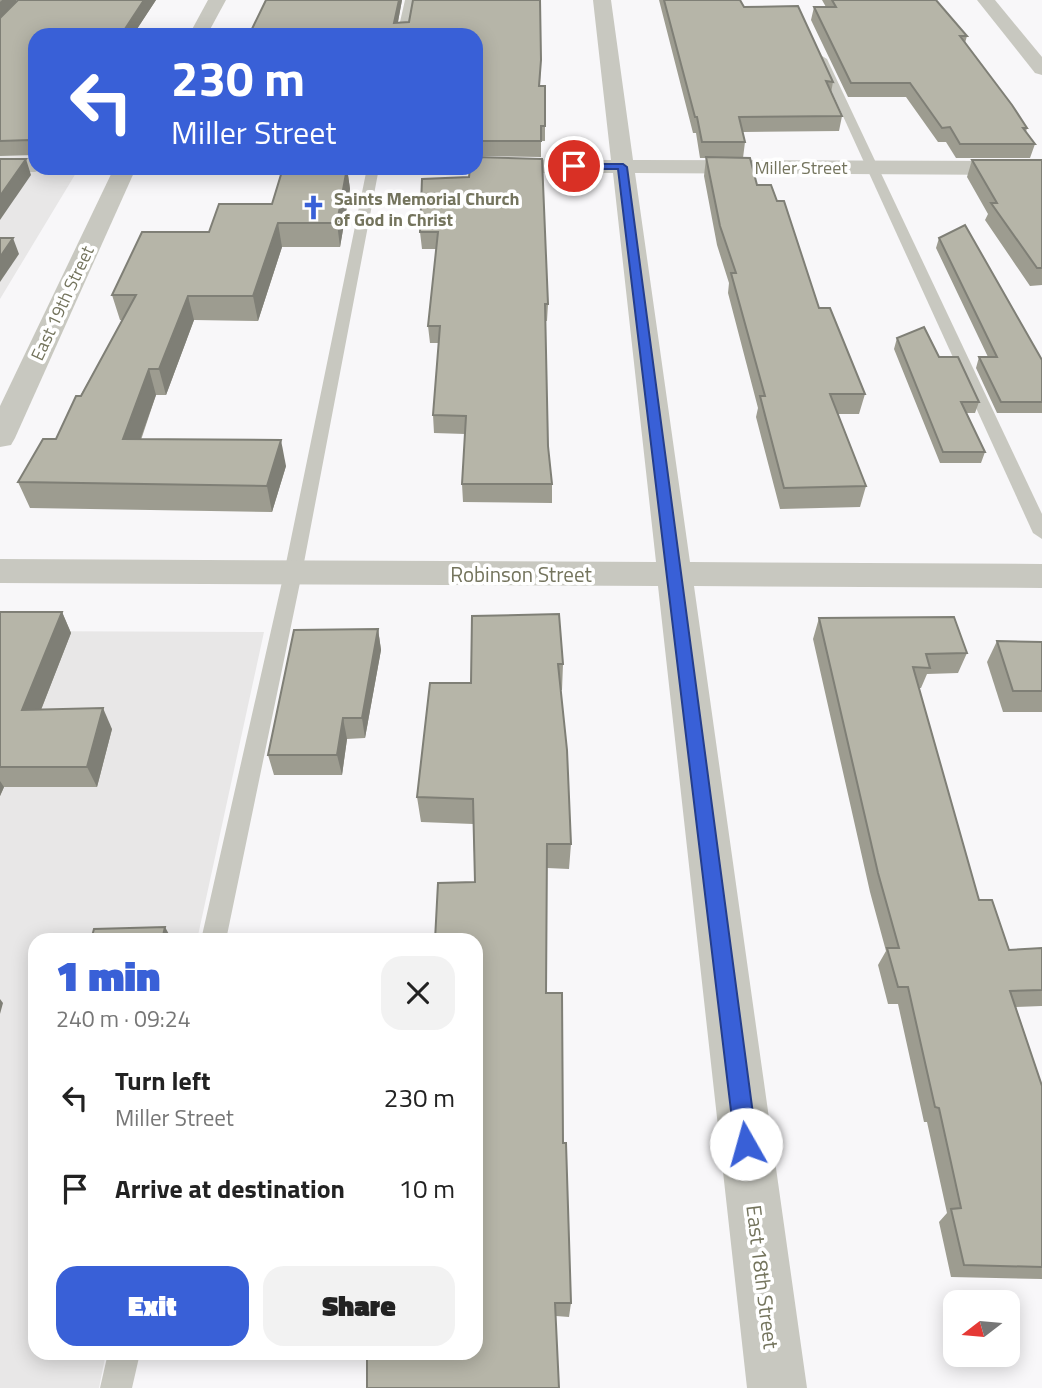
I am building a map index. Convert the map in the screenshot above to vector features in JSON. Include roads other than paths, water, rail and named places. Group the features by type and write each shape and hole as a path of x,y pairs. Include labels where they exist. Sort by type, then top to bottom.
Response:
{"street":[{"path":"202,28 217,0"},
{"name":"East 18th Street","path":"602,0 777,1388"},
{"path":"986,0 1042,69"},
{"path":"0,165 28,165"},
{"name":"Miller Street","path":"483,166 1042,168"},
{"name":"East 19th Street","path":"0,438 122,175"},
{"name":"Robinson Street","path":"0,571 1042,576"}],"lane":[{"path":"404,28 410,0"},
{"path":"817,48 1042,533"},
{"path":"215,933 293,573 372,175"},
{"path":"116,1388 122,1360"}],"place":[{"name":"Saints Memorial Church of God in Christ","path":"314,208"}]}
